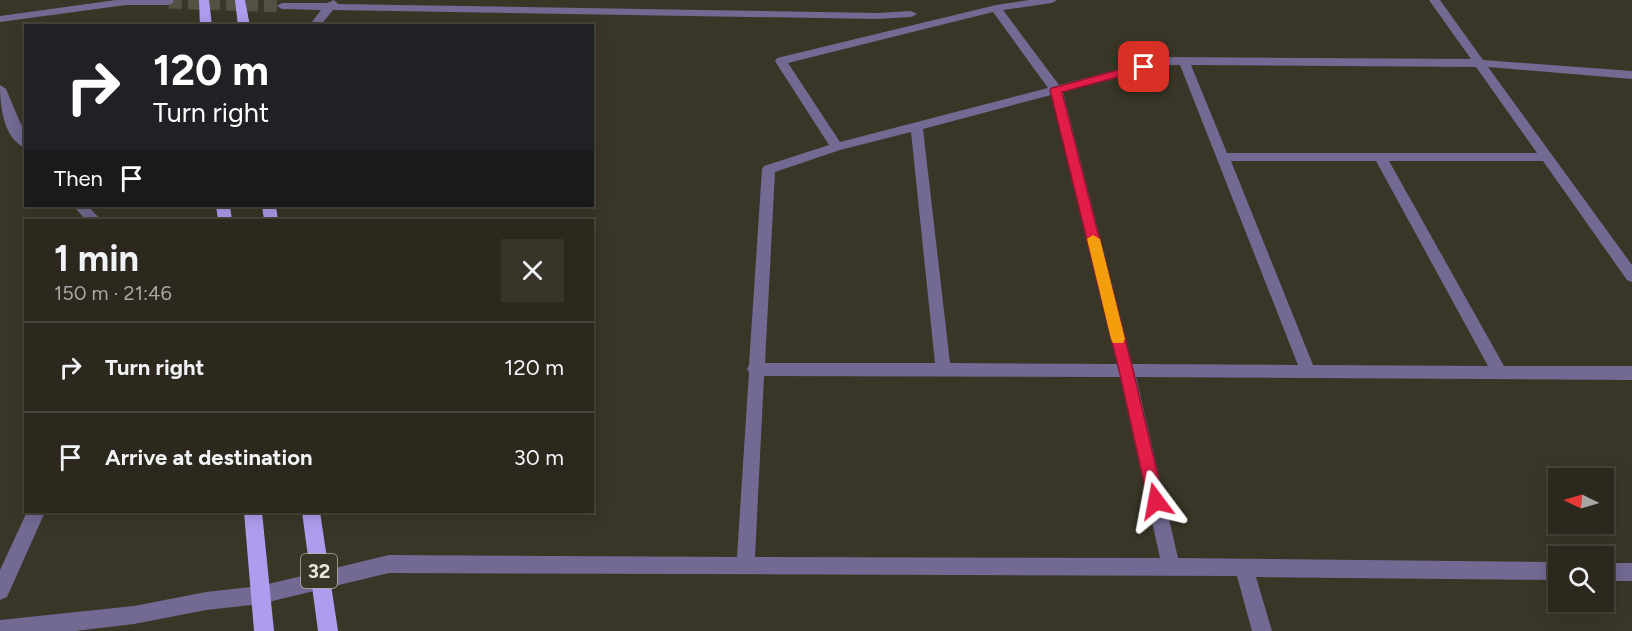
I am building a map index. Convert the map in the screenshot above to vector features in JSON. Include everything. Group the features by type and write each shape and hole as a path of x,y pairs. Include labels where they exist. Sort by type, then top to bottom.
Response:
{"main road":[{"path":"204,0 206,24"},
{"path":"240,0 244,24"},
{"path":"253,513 264,631"},
{"name":"32","path":"311,513 328,631"}],"street":[{"path":"837,147 781,61 996,8 1052,0"},
{"path":"1434,0 1632,276"},
{"path":"0,19 126,2 169,2"},
{"path":"282,6 333,3 911,14"},
{"path":"316,24 333,3"},
{"path":"996,8 1056,90 1126,370 1171,567"},
{"path":"745,566 755,369 769,169 837,147 1166,61 1479,63 1632,75"},
{"path":"1184,61 1308,371"},
{"path":"0,89 17,135 24,142"},
{"path":"917,127 943,369"},
{"path":"1222,157 1547,157"},
{"path":"1380,157 1500,373"},
{"path":"82,207 93,219"},
{"path":"755,369 1632,373"},
{"path":"0,591 36,513"},
{"path":"0,630 134,615 206,601 260,595 389,564 1548,571"},
{"path":"1244,568 1262,631"},
{"path":"1614,572 1632,572"}],"tunnel":[{"path":"169,2 282,6"}],"slow traffic":[{"path":"1093,239 1118,339"}],"route":[{"path":"1144,67 1056,90 1126,370 1156,501"}]}
